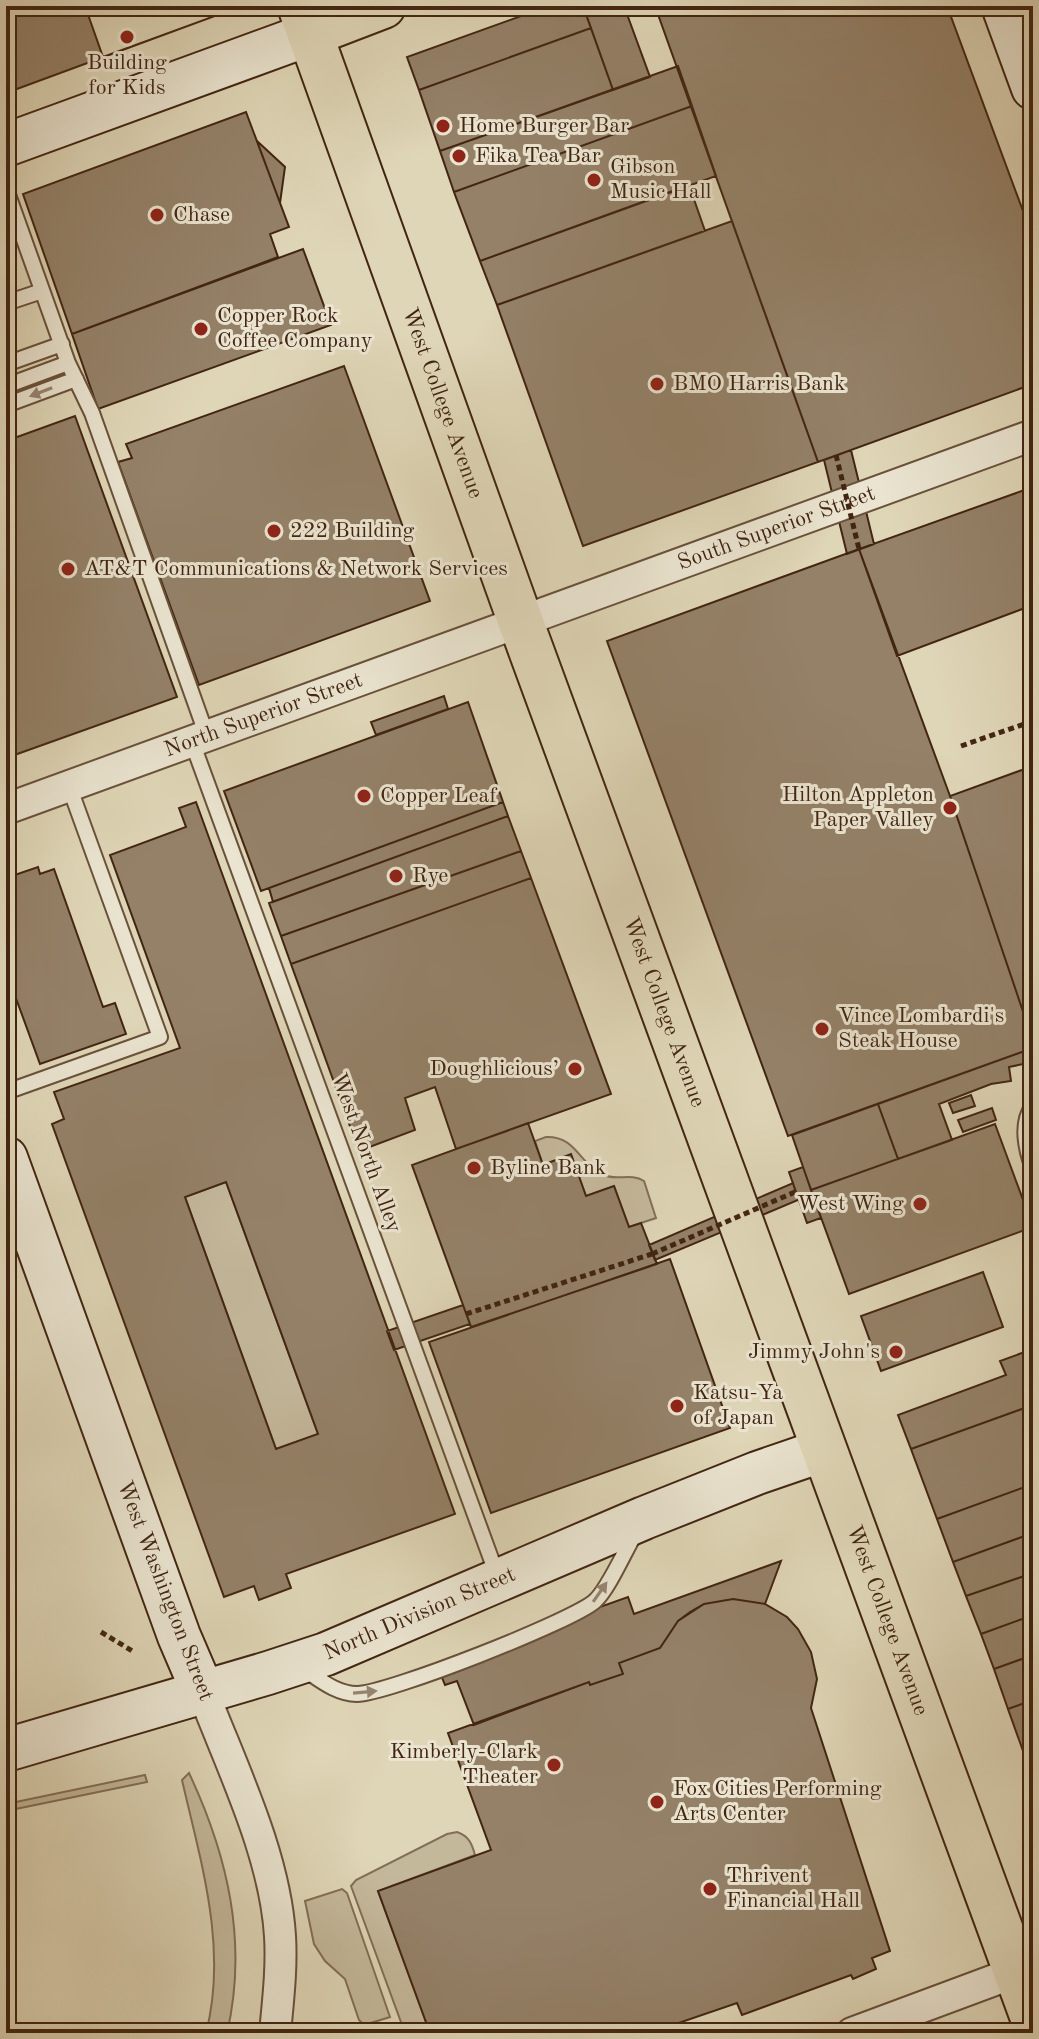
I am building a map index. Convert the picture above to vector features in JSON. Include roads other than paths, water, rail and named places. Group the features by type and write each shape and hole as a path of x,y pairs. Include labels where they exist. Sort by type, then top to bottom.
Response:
{"main road":[{"path":"305,20 383,6"},
{"name":"West College Avenue","path":"305,20 520,620 824,1450 1025,1969 1033,2018"}],"street":[{"path":"1003,6 1029,65"},
{"path":"6,145 305,20"},
{"name":"South Superior Street","path":"520,620 1033,435"},
{"name":"North Superior Street","path":"6,809 520,620"},
{"name":"West Washington Street","path":"6,1158 179,1636 258,1834 274,1894 280,1935 275,2033"},
{"name":"North Division Street","path":"6,1750 295,1664 354,1642 644,1518 824,1450"},
{"path":"852,2033 1025,1969"}],"lane":[{"name":"West North Alley","path":"6,189 68,363 92,413 200,739 498,1579"},
{"path":"6,303 42,291"},
{"path":"6,364 62,344"},
{"path":"6,386 68,363"},
{"path":"6,405 76,379"},
{"path":"6,1092 160,1037 69,786"},
{"path":"1033,1106 1028,1113 1026,1131 1027,1153 1033,1168"},
{"path":"295,1664 343,1693 372,1693 580,1613 603,1594 644,1518"}],"place":[{"name":"Building for Kids","path":"127,37"},
{"name":"Home Burger Bar","path":"443,126"},
{"name":"Fika Tea Bar","path":"459,156"},
{"name":"Gibson Music Hall","path":"594,180"},
{"name":"Chase","path":"157,215"},
{"name":"Copper Rock Coffee Company","path":"201,329"},
{"name":"BMO Harris Bank","path":"657,384"},
{"name":"222 Building","path":"274,531"},
{"name":"AT&T Communications & Network Services","path":"68,569"},
{"name":"Copper Leaf","path":"364,796"},
{"name":"Hilton Appleton Paper Valley","path":"950,808"},
{"name":"Rye","path":"396,876"},
{"name":"Vince Lombardi's Steak House","path":"822,1029"},
{"name":"Doughlicious’","path":"575,1069"},
{"name":"Byline Bank","path":"474,1168"},
{"name":"West Wing","path":"920,1204"},
{"name":"Jimmy John's","path":"896,1352"},
{"name":"Katsu-Ya of Japan","path":"677,1406"},
{"name":"Kimberly-Clark Theater","path":"554,1765"},
{"name":"Fox Cities Performing Arts Center","path":"657,1802"},
{"name":"Thrivent Financial Hall","path":"710,1889"}]}
